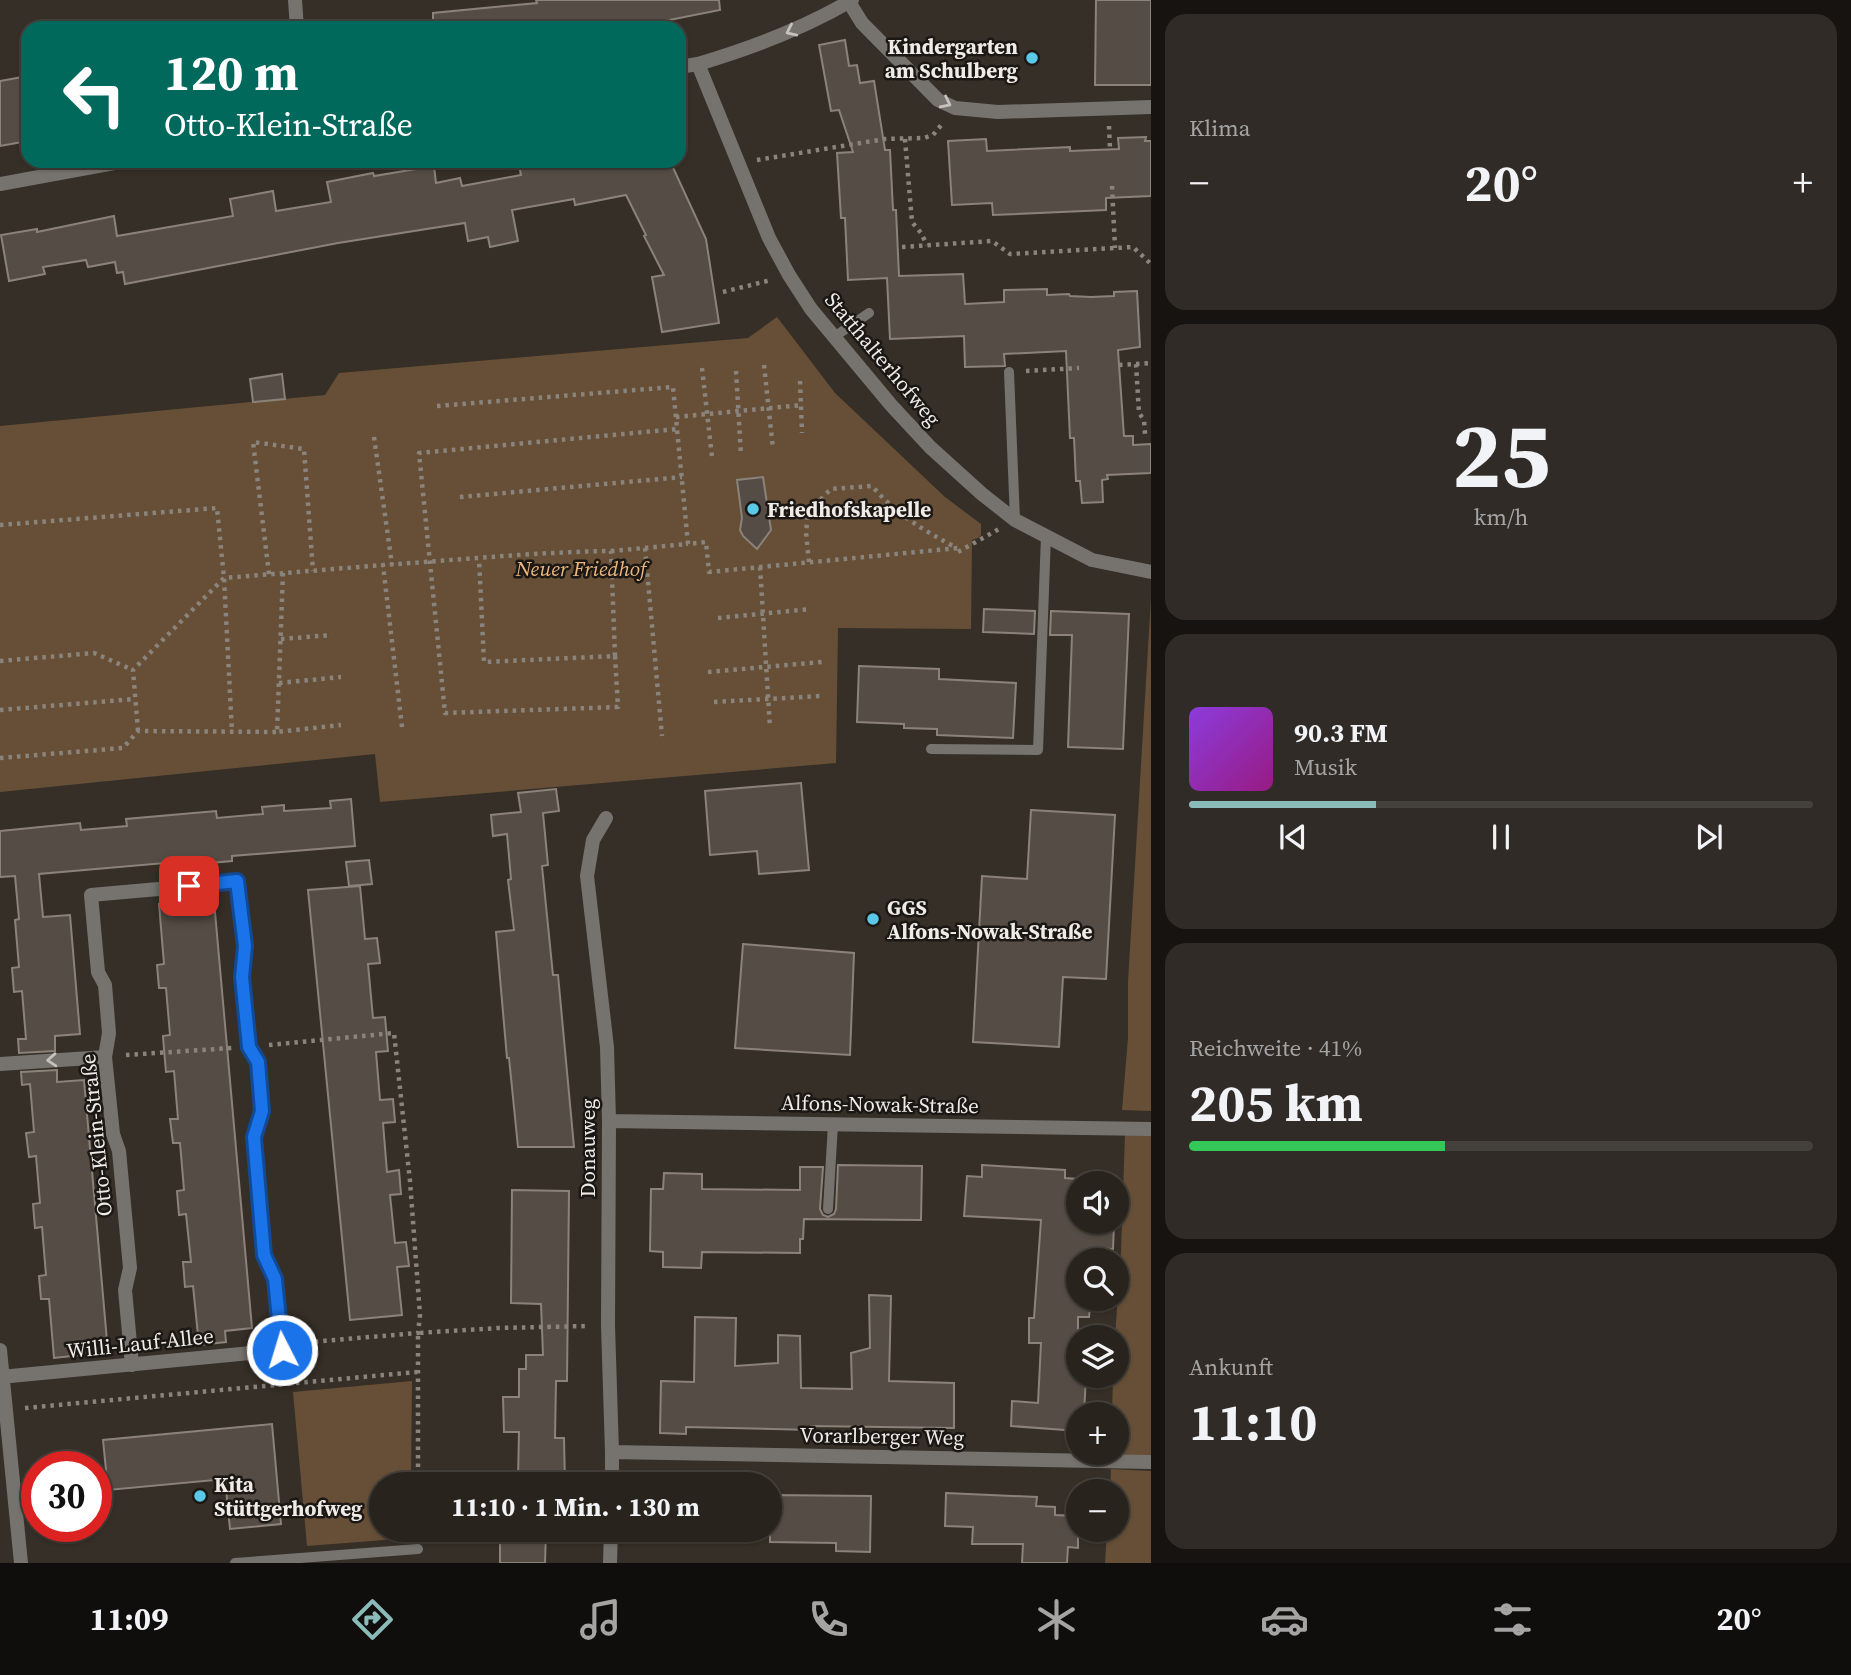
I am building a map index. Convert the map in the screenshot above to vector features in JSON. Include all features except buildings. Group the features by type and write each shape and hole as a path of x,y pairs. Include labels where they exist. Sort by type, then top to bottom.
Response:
{"street":[{"path":"295,0 296,21"},
{"path":"686,66 748,49 789,33 851,1 862,23 937,100 954,108 998,112 1151,107"},
{"name":"Statthalterhofweg","path":"698,64 769,238 789,275 811,309 891,405 930,447 1015,520 1092,560 1151,572"},
{"path":"0,184 87,168"},
{"name":"Donauweg","path":"607,818 593,840 587,876 607,1048 608,1325 612,1472"},
{"name":"Otto-Klein-Straße","path":"132,1365 125,1290 130,1268 119,1151 113,1134 105,1057 109,1033 105,985 98,972 91,895 237,881 245,946 242,977 249,1047 258,1062 262,1111 254,1137 264,1255 275,1279 282,1350"},
{"path":"0,1063 105,1057"},
{"name":"Alfons-Nowak-Straße","path":"609,1121 1151,1129"},
{"path":"0,1350 21,1563"},
{"name":"Willi-Lauf-Allee","path":"1,1377 282,1350"},
{"name":"Vorarlberger Weg","path":"612,1452 1151,1462"},
{"path":"611,1542 611,1563"}],"lane":[{"path":"834,337 869,313"},
{"path":"1009,372 1015,520"},
{"path":"930,749 1038,750 1046,536"},
{"path":"828,1209 833,1124"},
{"path":"235,1563 418,1549"}],"path":[{"path":"738,163 885,139 924,138 933,135 954,108"},
{"path":"905,139 912,222 927,245"},
{"path":"1112,186 1115,248"},
{"path":"902,247 992,241 1010,254 1133,247 1151,264"},
{"path":"723,292 789,275"},
{"path":"1119,365 1151,363"},
{"path":"1136,364 1139,413 1144,420 1145,434"},
{"path":"764,365 773,449"},
{"path":"702,368 712,457"},
{"path":"1009,372 1079,368"},
{"path":"736,371 741,455"},
{"path":"800,381 802,433"},
{"path":"437,406 673,387 688,544"},
{"path":"676,417 802,405"},
{"path":"611,551 618,707 444,713 419,453 677,429"},
{"path":"374,437 392,565"},
{"path":"269,574 253,442 304,449 313,571"},
{"path":"460,497 682,477"},
{"path":"809,562 806,533 808,512 831,489 872,486 884,500 917,527 958,548 958,552 1015,520"},
{"path":"0,525 217,508 224,578 232,732"},
{"path":"138,732 133,670 224,578 706,542 709,572 958,548"},
{"path":"645,548 662,736"},
{"path":"479,559 484,662 615,656"},
{"path":"383,565 402,727"},
{"path":"760,567 770,728"},
{"path":"277,732 283,573"},
{"path":"718,618 811,609"},
{"path":"281,639 332,635"},
{"path":"0,661 94,653 133,670"},
{"path":"708,672 822,662"},
{"path":"279,683 341,677"},
{"path":"714,702 820,696"},
{"path":"0,710 135,699"},
{"path":"0,758 123,748 138,732 277,732 341,725"},
{"path":"394,1033 410,1181 420,1315 417,1372 418,1472"},
{"path":"282,1350 293,1343 418,1333 608,1325"},
{"path":"6,1410 417,1372"}],"green space":[{"name":"Neuer Friedhof","path":"777,317 835,393 945,497 981,524 981,535 972,540 971,629 838,628 836,763 380,802 375,754 0,792 0,426 325,395 339,373 748,338"},
{"path":"1151,598 1151,1111 1122,1110"},
{"path":"1125,1134 1151,1135 1151,1456 1129,1455 1129,1402 1112,1402 1113,1388 1129,1388 1129,1325 1116,1325 1117,1311 1129,1311 1129,1248 1121,1248 1122,1234 1129,1234 1129,1171 1124,1171"},
{"path":"412,1381 411,1472 369,1472 369,1541 307,1546 293,1392"},
{"path":"1111,1469 1151,1471 1151,1563 1105,1563 1106,1542 1129,1542 1129,1479 1111,1479"}],"place":[{"name":"Kindergarten am Schulberg","path":"1032,58"},
{"name":"Friedhofskapelle","path":"753,509"},
{"name":"GGS Alfons-Nowak-Straße","path":"873,919"},
{"name":"Kita Stüttgerhofweg","path":"200,1496"}],"route":[{"path":"189,886 237,881 245,946 242,977 249,1047 258,1062 262,1111 254,1137 264,1255 275,1279 282,1350"}]}
